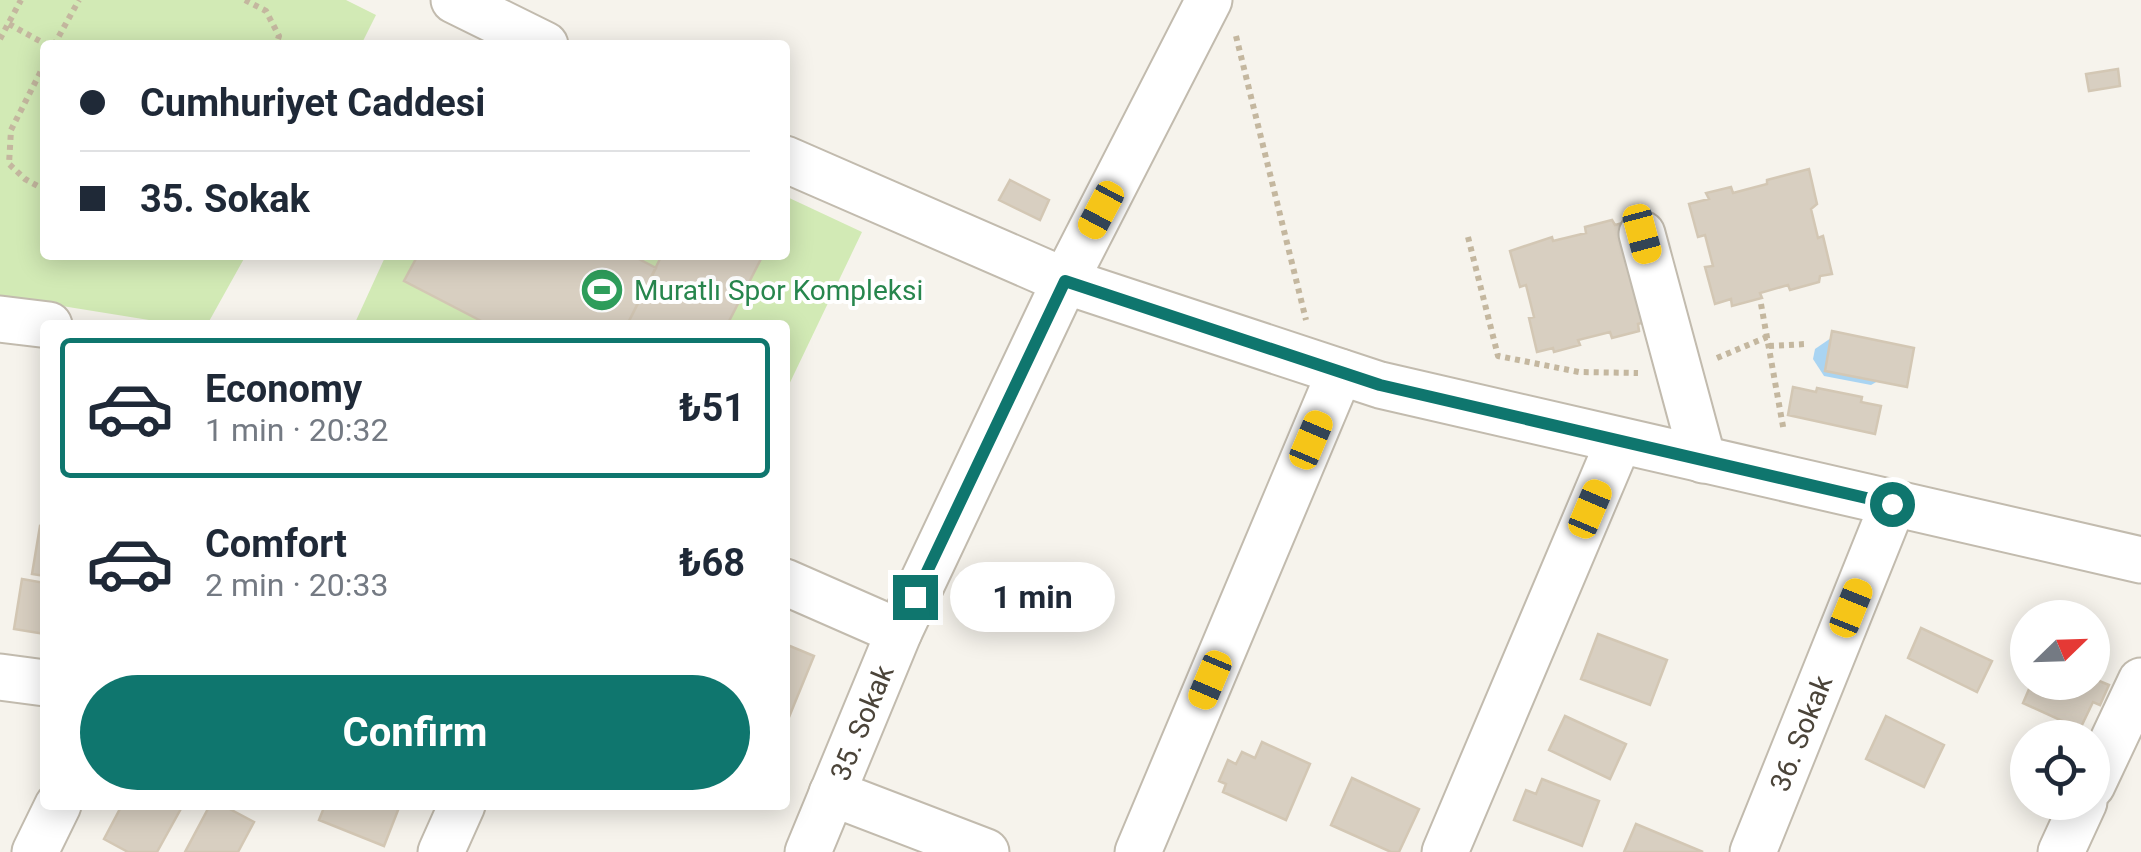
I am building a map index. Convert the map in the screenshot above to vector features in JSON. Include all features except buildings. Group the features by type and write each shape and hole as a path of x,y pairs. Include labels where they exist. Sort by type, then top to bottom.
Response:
{"street":[{"path":"454,0 535,40"},
{"name":"35. Sokak","path":"808,852 899,632 1065,281 1221,10"},
{"path":"790,161 1065,281 1380,385 2141,560"},
{"path":"1642,234 1703,460"},
{"path":"0,319 40,324"},
{"path":"1138,852 1329,368"},
{"path":"1445,852 1619,441"},
{"name":"36. Sokak","path":"1753,852 1892,504"},
{"path":"790,584 899,632"},
{"path":"0,677 40,683"},
{"path":"2110,747 2141,681"},
{"path":"832,794 986,852"},
{"path":"34,852 55,810"},
{"path":"441,852 460,810"},
{"path":"2061,852 2076,820"}],"path":[{"path":"0,39 21,0"},
{"path":"54,40 79,0"},
{"path":"246,0 266,11 277,40"},
{"path":"1221,10 1329,368"},
{"path":"8,24 41,40"},
{"path":"40,73 11,130 10,164 40,187"},
{"path":"1468,237 1498,356 1578,372 1680,374 1767,337"},
{"path":"1761,304 1784,432"},
{"path":"1768,346 1806,344"}],"green space":[{"path":"0,0 346,0 376,15 364,40 40,40 40,260 243,260 210,320 149,320 0,296"},
{"name":"Muratlı Spor Kompleksi","path":"790,198 862,232 790,383 790,320 356,320 384,260 790,260"}],"water":[{"path":"1831,338 1885,377 1871,385 1824,376 1813,359 1815,349"}],"place":[{"name":"Muratlı Spor Kompleksi","path":"602,290"}],"route":[{"path":"915,597 1065,281 1380,385 1892,504"}]}
